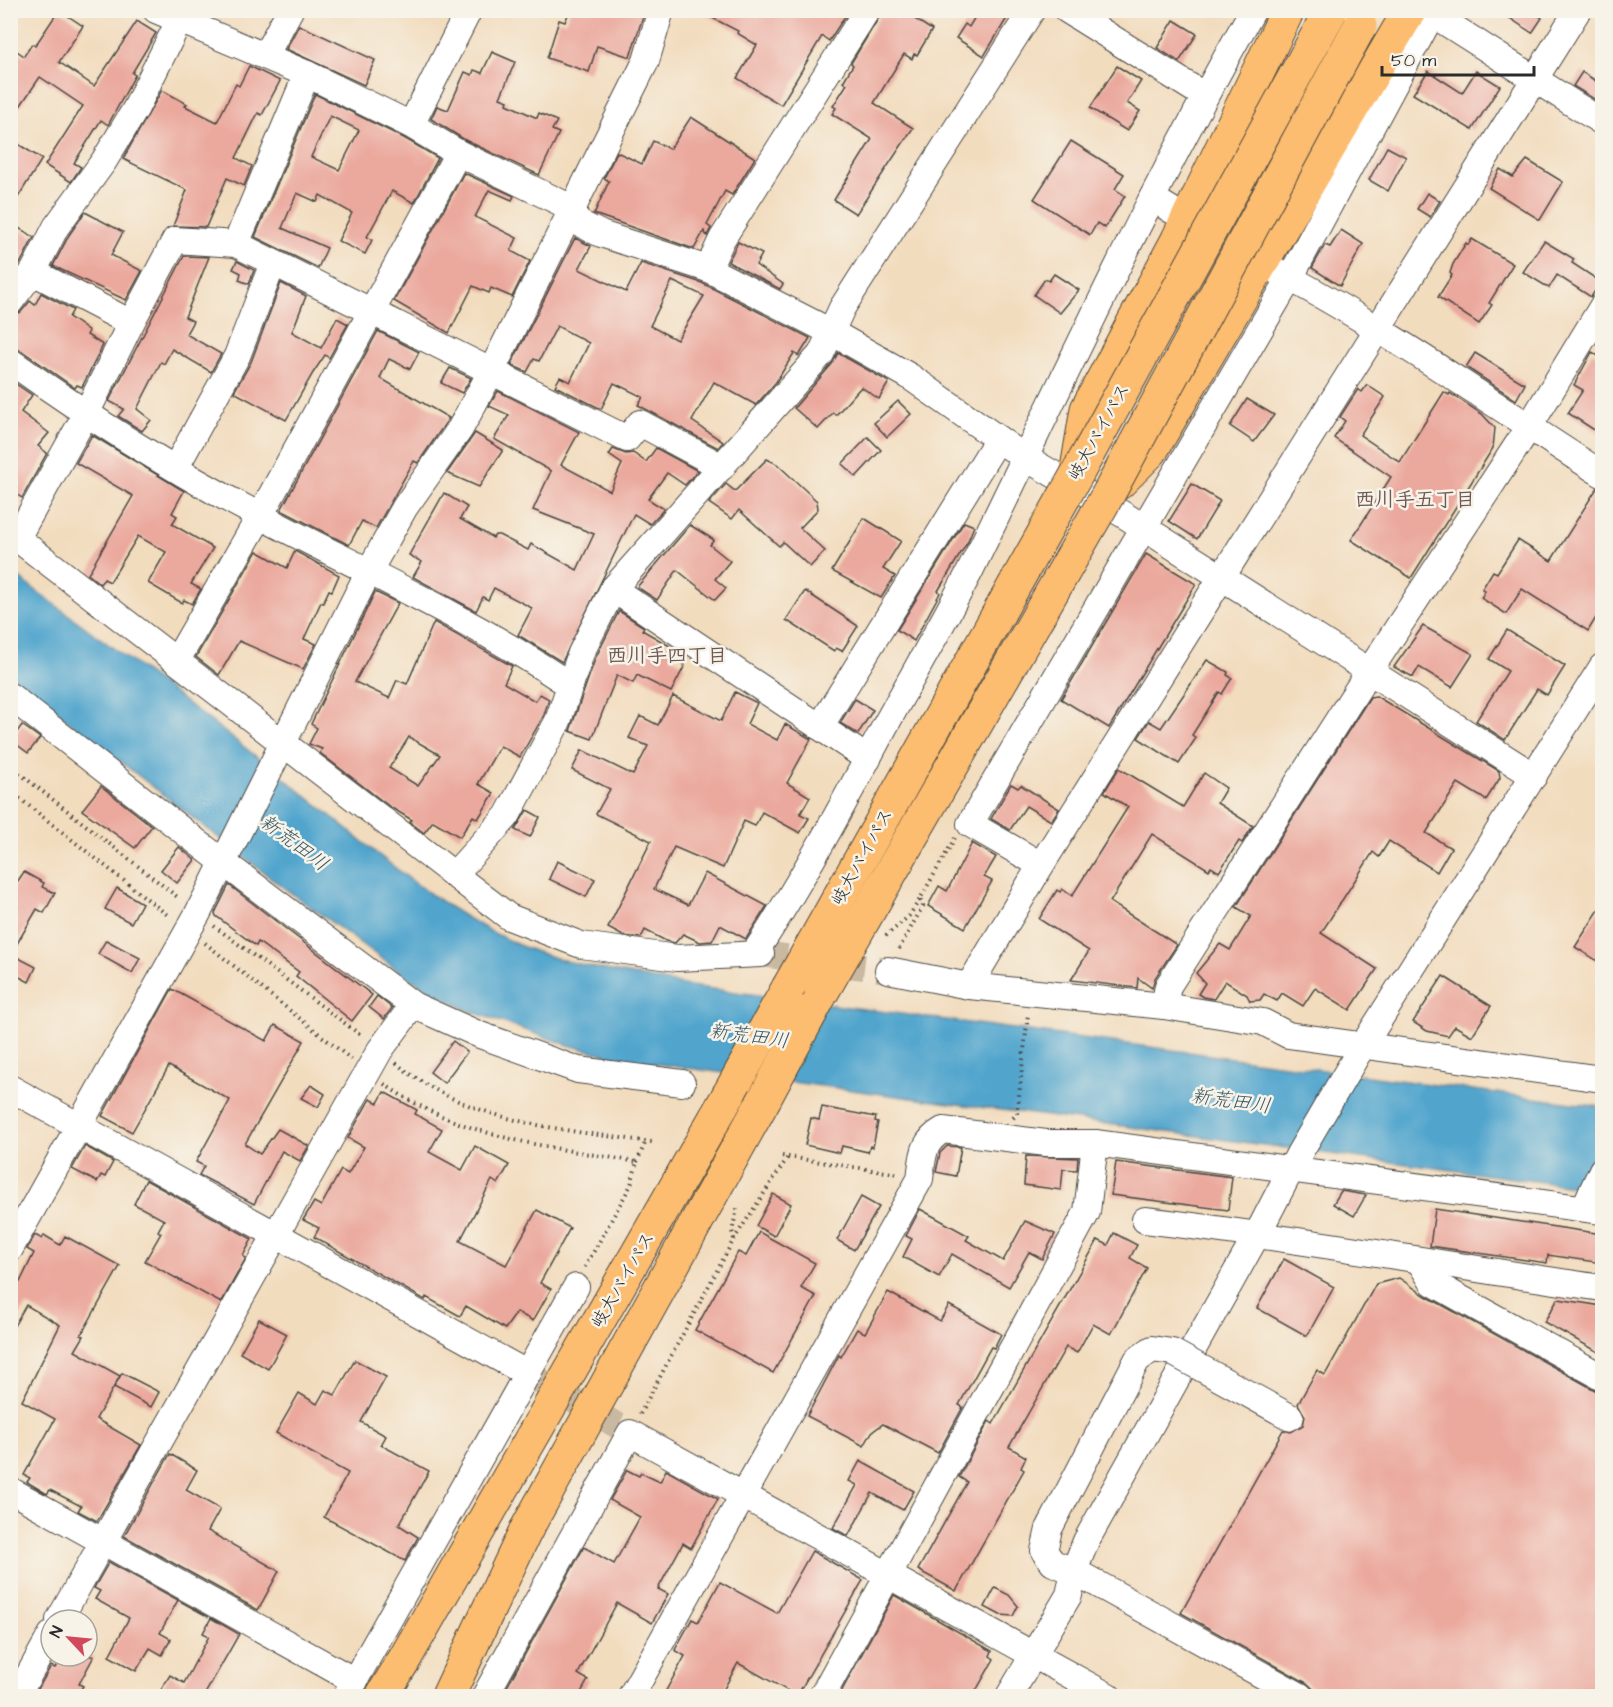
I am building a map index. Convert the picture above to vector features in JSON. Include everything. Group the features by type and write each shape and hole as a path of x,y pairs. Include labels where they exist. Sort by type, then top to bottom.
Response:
{"highway":[{"path":"1077,474 1087,410 1177,241 1288,10"},
{"name":"岐大バイパス","path":"361,1691 667,1205 1077,474 1331,10"},
{"name":"岐大バイパス","path":"448,1696 525,1532 821,994 1110,491 1370,10"},
{"path":"1110,491 1151,451 1423,12"}],"street":[{"path":"156,10 307,74 411,125 571,214 601,234 708,269 832,333 909,376 1024,457 1143,527 1534,776"},
{"path":"266,56 290,10"},
{"path":"411,125 469,10"},
{"path":"10,1249 198,913 369,571 405,507 460,429 492,370 646,61 662,10"},
{"path":"708,269 722,239 867,10"},
{"path":"454,875 507,816 558,721 581,653 613,589 821,354 842,309 1032,10"},
{"path":"1067,10 1204,96"},
{"path":"722,467 640,423 627,439 236,244 175,240 86,414 14,536 177,660 278,752 454,875 508,917 581,945 677,958 758,954 868,759 969,572 1024,457 1163,204 1204,96 1253,10"},
{"path":"969,986 1041,865 1220,578 1578,10"},
{"path":"1041,865 970,824 1143,527 1423,12 1602,122"},
{"path":"10,302 33,272 56,227 104,161 136,108 179,21"},
{"path":"236,244 307,74"},
{"path":"177,660 260,516 458,153"},
{"path":"176,467 237,356 273,263"},
{"path":"33,272 131,323"},
{"path":"1280,273 1302,282 1379,329 1602,474"},
{"path":"1164,1006 1168,986 1529,427 1602,306"},
{"path":"10,361 86,414 260,516 505,642 562,680 571,682"},
{"path":"820,727 998,439"},
{"path":"613,589 868,759"},
{"path":"1009,1696 1070,1595 1074,1571 1086,1541 1258,1233 1296,1160 1360,1050 1602,667"},
{"path":"10,696 226,859 413,1005 480,1035 578,1070 682,1083"},
{"path":"890,970 969,986 1164,1006 1263,1022 1288,1035 1360,1050 1602,1079"},
{"path":"66,1608 380,1050 413,1005"},
{"path":"10,1088 528,1374"},
{"path":"631,1696 920,1179 924,1152 931,1137 943,1130 1046,1143 1095,1143 1296,1160 1595,1195"},
{"path":"822,1696 1087,1212 1095,1143"},
{"path":"1145,1220 1258,1233 1420,1262 1602,1288"},
{"path":"1420,1262 1433,1283 1602,1377"},
{"path":"10,1490 361,1691 576,1287"},
{"path":"1290,1417 1172,1352 1152,1349 1137,1360 1050,1528 1044,1551 1053,1563 1074,1571 1300,1696"},
{"path":"485,1696 630,1432 1108,1696"},
{"path":"17,1696 39,1657"}],"path":[{"path":"10,766 198,913 380,1050 418,1082 477,1110 523,1123 652,1142"},
{"path":"909,916 961,827 970,824"},
{"path":"890,970 923,906 920,899"},
{"path":"1017,1114 1028,1013"},
{"path":"637,1162 646,1141"},
{"path":"782,1156 920,1179"},
{"path":"630,1432 735,1239 788,1157"},
{"path":"732,1231 735,1239"}],"water":[{"name":"新荒田川","path":"10,571 229,735 427,892 481,926 530,950 594,968 682,985 1602,1107 1602,1190 627,1060 568,1045 467,1010 410,979 280,885 11,677"}],"building":[{"path":"59,10 83,26 59,62 94,86 137,21 156,33 132,73 135,75 108,125 101,120 74,163 81,167 71,182 45,165 83,106 40,77 10,121 10,46 24,56 32,44 35,46"},
{"path":"570,10 645,10 630,57 597,46 589,72 547,58 559,20 565,22"},
{"path":"697,10 849,10 829,41 822,36 781,105 737,78 757,45 737,33 738,31"},
{"path":"890,10 901,10 932,30 917,55 914,54 912,59 904,54 874,103 913,128 856,214 834,200 872,139 832,114 836,108 833,106 847,84 843,82 853,65 851,63 881,14 886,17"},
{"path":"979,10 1012,10 984,56 956,38 965,24 969,27"},
{"path":"1498,10 1531,10 1542,18 1532,33"},
{"path":"1174,20 1197,34 1179,62 1157,48"},
{"path":"299,25 375,60 364,85 286,49"},
{"path":"492,52 515,62 500,98 508,101 507,104 537,118 539,113 557,121 552,130 559,133 539,175 465,140 431,119 437,106 448,110 465,72 472,75 474,70 482,73"},
{"path":"249,66 280,81 262,115 258,113 236,158 252,166 244,186 227,178 206,227 173,226 187,190 123,159 162,90 187,104 185,106 217,122 236,84 239,86"},
{"path":"1117,66 1141,81 1127,103 1140,111 1127,131 1090,108"},
{"path":"1428,71 1462,93 1476,71 1500,86 1472,130 1413,94"},
{"path":"1582,72 1602,85 1602,104 1573,86"},
{"path":"315,94 404,138 438,158 414,203 392,191 367,237 372,240 365,254 338,241 352,213 320,195 317,202 297,193 282,228 327,248 318,268 255,237","holes":["330,116 359,130 339,170 311,157"]},
{"path":"691,117 755,158 732,195 725,191 707,225 711,228 707,236 704,231 694,249 594,214 609,181 604,178 617,152 642,164 653,141 670,149"},
{"path":"10,139 42,159 10,210"},
{"path":"1071,141 1124,174 1115,189 1125,196 1105,228 1097,223 1090,235 1034,199"},
{"path":"1387,147 1406,157 1388,191 1369,180"},
{"path":"1527,160 1563,182 1540,220 1489,188 1500,169 1513,177"},
{"path":"464,173 514,196 512,200 489,190 475,217 517,238 511,251 530,261 512,297 491,288 489,293 473,286 449,333 394,301"},
{"path":"1427,193 1440,201 1430,217 1417,209"},
{"path":"85,212 123,232 111,255 142,271 126,300 53,266 69,235"},
{"path":"10,223 34,237 20,264 10,259"},
{"path":"1341,230 1363,244 1340,286 1312,268 1325,245 1330,247"},
{"path":"575,238 591,246 579,269 626,292 641,263 702,283 810,338 799,356 794,353 776,382 756,405 714,382 692,421 723,442 718,448 638,405 643,397 614,383 601,409 555,386 560,377 570,382 589,343 557,326 539,361 534,359 527,372 511,365","holes":["672,281 704,296 677,340 650,326"]},
{"path":"1472,239 1513,264 1489,303 1492,305 1479,324 1438,297 1452,275 1450,273 1453,264 1466,243 1468,245"},
{"path":"1544,241 1574,259 1572,263 1601,282 1591,297 1557,275 1549,288 1523,272"},
{"path":"738,242 762,254 756,265 783,284 780,289 728,262"},
{"path":"184,256 209,257 185,317 193,321 186,334 221,354 211,372 172,349 164,364 161,362 137,409 151,420 142,431 118,416 124,409 109,401"},
{"path":"237,261 254,270 249,284 239,280 241,273 233,269"},
{"path":"1054,274 1079,290 1060,313 1034,295 1045,279 1049,281"},
{"path":"281,283 306,296 292,332 321,348 337,318 348,324 329,358 325,355 313,373 286,420 234,392 251,362"},
{"path":"41,293 73,310 69,317 89,331 87,335 103,345 82,387 77,385 75,388 19,349 10,346 10,317 21,312 30,301 35,305"},
{"path":"378,331 419,352 410,369 389,359 380,378 449,418 418,463 414,461 376,528 362,521 349,545 281,510"},
{"path":"1592,352 1602,358 1602,435 1568,413 1583,390 1574,385"},
{"path":"838,353 889,382 879,399 861,387 836,415 833,413 818,429 794,408 832,364"},
{"path":"1475,353 1525,384 1516,400 1466,367"},
{"path":"450,368 471,378 462,393 441,383"},
{"path":"10,380 32,395 21,412 49,433 38,446 47,453 22,498 10,490"},
{"path":"1367,385 1385,397 1360,435 1400,462 1444,392 1449,395 1450,393 1482,414 1495,428 1493,448 1411,578 1351,540 1391,477 1334,438 1345,421 1340,417 1358,389 1362,392"},
{"path":"498,391 579,432 561,465 610,491 622,464 609,455 613,449 626,454 633,453 646,462 656,448 698,471 685,485 667,473 648,499 664,509 650,524 634,514 562,662 518,635 532,608 494,588 488,600 483,597 476,611 413,577 422,562 409,555 444,493 467,507 460,519 493,538 499,535 528,550 531,544 577,570 594,534 533,510 551,471 494,439 509,415 489,406"},
{"path":"1247,399 1274,415 1254,442 1230,426"},
{"path":"898,401 911,414 887,437 874,423"},
{"path":"475,433 503,450 479,487 447,473"},
{"path":"92,435 184,491 172,513 177,516 172,524 213,548 191,584 201,589 192,604 184,600 182,603 148,583 166,552 138,536 110,582 104,579 100,584 88,574 133,496 76,463"},
{"path":"868,437 881,450 856,477 842,464"},
{"path":"767,459 777,464 817,501 818,509 800,528 825,551 810,567 783,542 779,546 739,510 732,519 709,503 726,484 735,491"},
{"path":"1192,484 1220,501 1197,539 1169,521"},
{"path":"1597,488 1602,489 1602,608 1588,631 1522,589 1506,614 1481,598 1485,591 1482,589 1493,571 1497,573 1518,540 1551,561"},
{"path":"864,518 901,541 883,569 895,576 881,598 832,571"},
{"path":"964,522 974,526 967,543 938,591 940,593 914,641 897,630"},
{"path":"690,525 714,540 710,545 730,561 715,579 726,588 715,600 677,570 657,600 637,587"},
{"path":"257,551 287,568 295,551 339,575 332,591 329,590 323,603 321,602 304,639 316,644 303,669 239,641 219,675 196,657"},
{"path":"1146,554 1196,584 1109,728 1061,699"},
{"path":"805,591 858,626 842,651 836,648 834,651 786,620"},
{"path":"375,592 398,603 355,682 389,698 397,680 407,684 434,622 512,666 504,683 535,701 540,694 549,699 544,715 520,757 500,746 478,784 494,793 478,819 473,816 460,837 433,821 424,833 410,822 412,820 390,807 320,753 322,749 309,744 317,728 311,724","holes":["409,737 440,755 418,786 389,768"]},
{"path":"619,611 644,627 642,630 675,649 670,657 685,665 671,692 637,675 633,683 617,675 592,739 570,731 595,659"},
{"path":"1423,626 1473,654 1452,687 1419,667 1413,677 1394,667"},
{"path":"1507,630 1565,666 1547,695 1537,689 1505,740 1476,721 1508,671 1489,659"},
{"path":"1207,660 1228,672 1227,675 1232,678 1222,694 1219,692 1192,735 1196,738 1179,764 1138,738 1149,721 1161,728"},
{"path":"735,692 757,703 747,724 777,740 785,724 811,739 787,783 810,797 800,814 809,818 800,833 762,812 755,826 744,821 723,868 674,847 654,889 688,905 705,873 767,906 746,939 720,925 712,941 700,942 683,934 675,943 645,930 641,938 623,936 608,928 651,841 596,814 610,789 572,770 582,750 633,775 648,746 629,738 640,716 658,725 673,696 721,721"},
{"path":"1376,696 1499,771 1500,778 1486,800 1458,783 1426,833 1451,848 1437,872 1389,841 1379,857 1373,852 1321,933 1377,969 1350,1010 1315,988 1303,1006 1282,993 1277,1001 1264,994 1260,1000 1250,1001 1247,995 1225,981 1214,999 1203,997 1198,994 1205,983 1196,973 1220,944 1230,950 1251,916 1236,907 1370,697"},
{"path":"855,699 873,710 858,734 840,723"},
{"path":"22,725 40,738 28,753 11,740"},
{"path":"1119,768 1183,807 1204,773 1226,788 1217,803 1253,826 1242,843 1239,841 1219,872 1211,867 1209,870 1152,834 1110,902 1177,945 1155,978 1152,988 1138,978 1137,988 1071,980 1089,951 1039,919 1057,890 1060,892 1062,889 1072,896 1128,807 1104,792"},
{"path":"1011,784 1018,788 1021,785 1059,809 1051,821 1026,806 1010,830 991,819"},
{"path":"101,786 152,826 135,848 82,810"},
{"path":"527,810 540,817 530,837 515,830"},
{"path":"972,843 996,857 984,877 992,881 965,928 928,906 939,886 947,891"},
{"path":"179,847 195,860 177,883 161,870"},
{"path":"557,861 595,879 586,897 549,879"},
{"path":"24,872 44,883 42,887 55,893 44,913 37,909 11,954 36,967 29,982 10,972 10,892"},
{"path":"229,885 372,995 352,1021 296,976 299,972 258,942 256,946 216,916 215,913"},
{"path":"117,888 142,903 131,923 105,909"},
{"path":"1602,905 1602,964 1575,947"},
{"path":"106,940 140,958 132,973 98,954"},
{"path":"1443,976 1491,1006 1472,1036 1455,1026 1448,1036 1427,1031 1413,1022"},
{"path":"172,989 266,1041 275,1025 304,1041 245,1144 260,1154 278,1129 309,1146 300,1161 282,1151 254,1204 199,1175 204,1166 196,1162 230,1100 169,1066 132,1132 102,1116"},
{"path":"377,996 392,1008 384,1019 369,1007"},
{"path":"453,1041 467,1052 444,1083 430,1072"},
{"path":"311,1085 325,1094 318,1107 301,1098"},
{"path":"384,1092 417,1110 415,1114 442,1129 429,1152 462,1170 475,1146 509,1165 498,1184 492,1180 460,1241 506,1265 537,1210 570,1228 540,1283 551,1289 533,1321 517,1312 505,1329 466,1306 460,1316 426,1297 425,1300 314,1237 319,1228 303,1220 314,1202 321,1206 341,1170 348,1174 364,1147 348,1138 370,1099 378,1103"},
{"path":"822,1107 876,1117 875,1121 878,1122 873,1147 870,1146 868,1152 842,1146 840,1153 805,1145 811,1118 819,1120"},
{"path":"85,1146 113,1162 105,1177 101,1175 97,1182 72,1169"},
{"path":"947,1146 961,1147 956,1176 936,1172 940,1153"},
{"path":"1026,1156 1078,1158 1077,1170 1063,1169 1061,1190 1024,1185"},
{"path":"1116,1162 1232,1177 1228,1210 1111,1195"},
{"path":"146,1180 252,1239 243,1256 246,1258 221,1303 145,1261 161,1233 158,1231 164,1220 134,1204"},
{"path":"1341,1191 1366,1195 1354,1216 1333,1204"},
{"path":"773,1194 791,1204 774,1236 756,1226"},
{"path":"861,1197 879,1207 854,1250 837,1240"},
{"path":"920,1209 969,1236 966,1240 1003,1261 1025,1221 1055,1234 1042,1259 1029,1252 1009,1287 952,1254 939,1277 903,1257 912,1239 906,1236"},
{"path":"1435,1209 1602,1234 1602,1263 1548,1255 1547,1263 1430,1246"},
{"path":"759,1232 815,1263 801,1288 816,1296 773,1373 695,1330 738,1252 746,1256"},
{"path":"1114,1233 1137,1245 1130,1258 1147,1268 1111,1334 1093,1324 1077,1353 1066,1347 1009,1447 1026,1457 1021,1468 1024,1470 956,1591 918,1570 967,1482 959,1477 989,1421 993,1424 1098,1240 1108,1245"},
{"path":"35,1235 42,1239 44,1235 60,1245 65,1236 120,1266 81,1335 84,1336 75,1351 120,1376 96,1419 141,1445 97,1521 78,1511 81,1506 50,1490 47,1494 27,1482 30,1478 24,1475 55,1419 22,1401 60,1325 26,1305 10,1333 10,1277 20,1282 34,1253 27,1249"},
{"path":"1284,1259 1334,1287 1307,1336 1257,1308"},
{"path":"1399,1278 1426,1296 1602,1392 1602,1696 1315,1696 1313,1689 1307,1683 1181,1613 1283,1430 1291,1432 1303,1425 1305,1416 1298,1404 1317,1370 1325,1375 1376,1284"},
{"path":"888,1292 940,1321 949,1305 1001,1334 994,1348 991,1347 959,1405 963,1407 938,1453 883,1424 872,1432 864,1446 807,1416 839,1355 841,1357 857,1329 865,1333"},
{"path":"1558,1299 1602,1306 1602,1354 1544,1322"},
{"path":"259,1319 287,1334 268,1369 240,1353"},
{"path":"355,1360 386,1377 361,1422 386,1436 381,1445 429,1471 399,1525 418,1537 405,1561 324,1517 348,1473 276,1433 299,1393 317,1404 325,1390 335,1395"},
{"path":"122,1373 159,1392 151,1407 114,1387"},
{"path":"170,1454 197,1470 186,1490 220,1509 208,1531 279,1571 258,1610 124,1536"},
{"path":"860,1461 914,1491 903,1510 872,1493 848,1536 833,1528 857,1485 849,1481"},
{"path":"627,1470 639,1476 641,1473 660,1482 666,1470 718,1499 691,1548 683,1543 658,1589 668,1594 652,1623 617,1603 578,1674 588,1680 579,1696 502,1696 584,1547 614,1564 640,1517 610,1500"},
{"path":"812,1551 863,1580 797,1696 738,1663 720,1696 663,1696 685,1656 675,1650 692,1619 698,1622 720,1582 777,1613"},
{"path":"109,1562 209,1617 178,1600 160,1633 171,1639 162,1655 150,1648 136,1671 109,1656 129,1618 95,1599 100,1591 94,1588"},
{"path":"995,1588 1009,1595 1018,1606 1013,1616 1000,1615 985,1607"},
{"path":"894,1595 992,1651 990,1656 994,1659 973,1696 839,1696"},
{"path":"211,1618 239,1634 205,1694 209,1696 173,1696 161,1690 170,1675 184,1683 209,1636 203,1633"},
{"path":"50,1668 88,1668 79,1684 83,1686 77,1696 48,1696 37,1691"}],"tunnel":[{"path":"761,954 888,970"},
{"path":"528,1374 630,1433"}],"district":[{"name":"西川手五丁目","path":"1415,500"},
{"name":"西川手四丁目","path":"667,656"}]}
